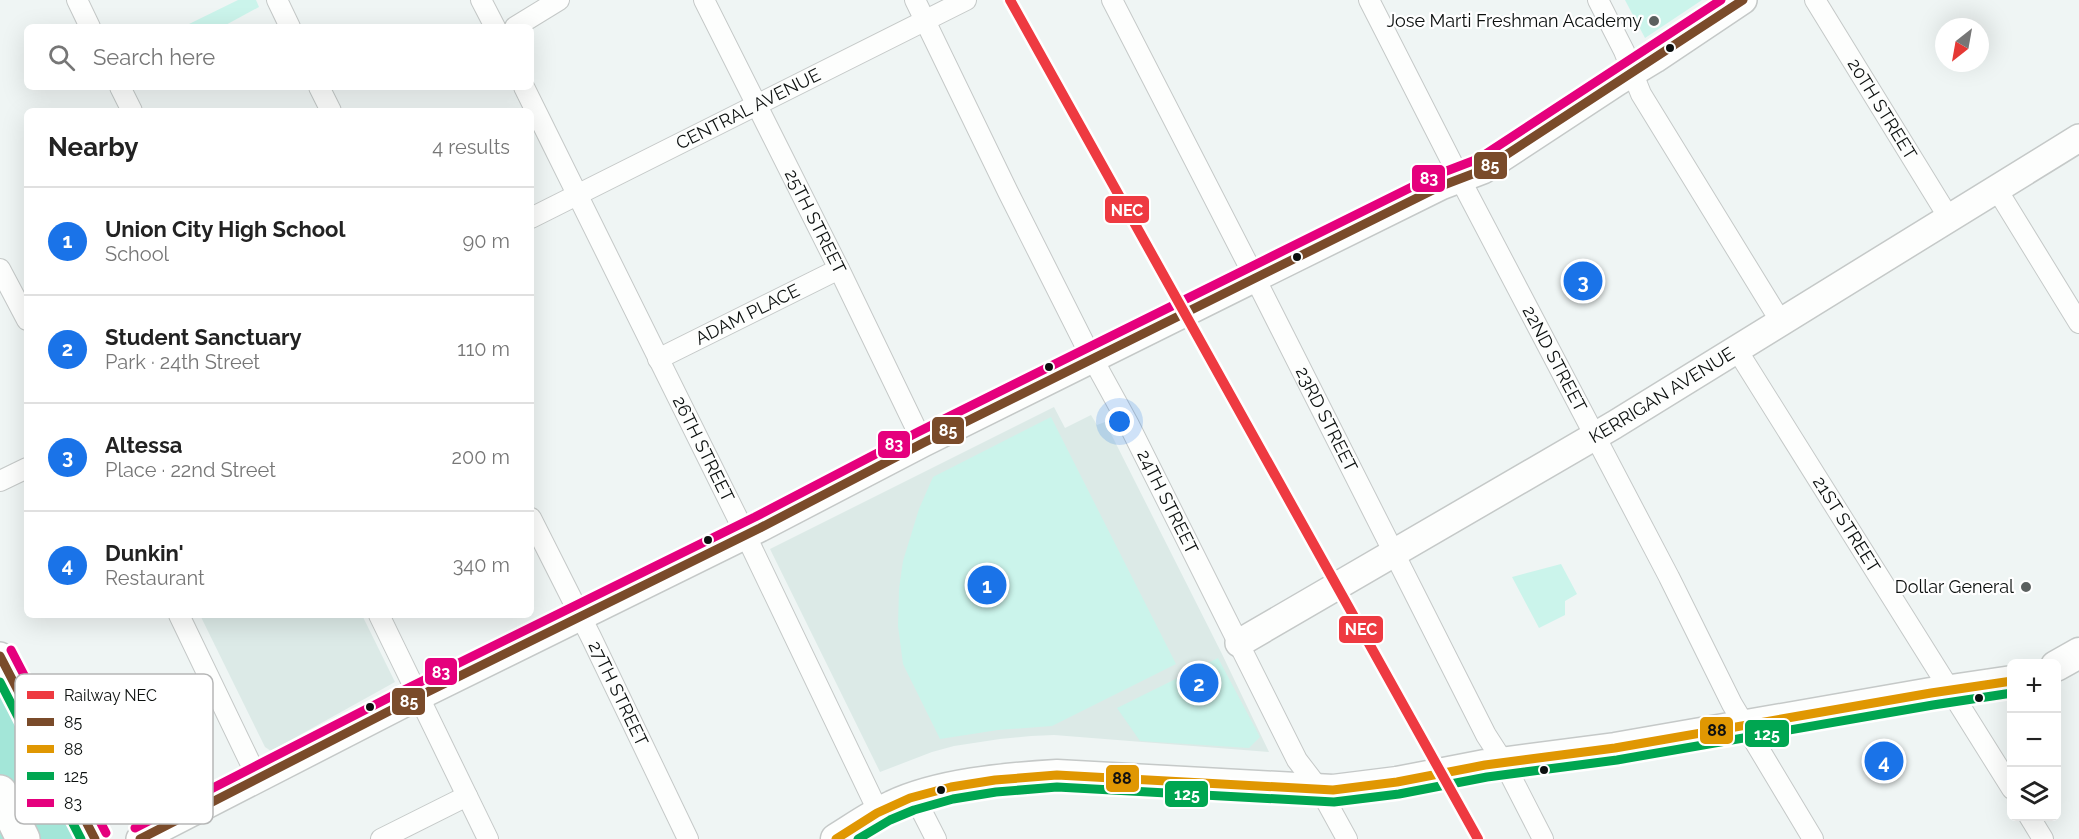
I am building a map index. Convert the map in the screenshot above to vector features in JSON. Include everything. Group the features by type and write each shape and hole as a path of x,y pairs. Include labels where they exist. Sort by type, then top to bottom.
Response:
{"highway":[{"path":"0,792 15,820"}],"main road":[{"path":"2061,663 2079,653"},
{"path":"836,839 879,813 915,798 935,792 1013,778 1057,775 1333,790 1615,748 2007,682"}],"street":[{"path":"77,0 89,24"},
{"path":"277,0 289,24"},
{"path":"481,0 493,24"},
{"path":"520,24 559,0"},
{"name":"25TH STREET","path":"704,0 839,269 923,443"},
{"name":"24TH STREET","path":"915,0 1008,192 1297,760 1320,790 1347,839"},
{"name":"CENTRAL AVENUE","path":"534,216 966,0"},
{"name":"23RD STREET","path":"1112,0 1486,735 1504,764 1543,839"},
{"name":"22ND STREET","path":"1369,0 1744,726 1813,839"},
{"path":"1598,0 1624,51 1641,94 1781,322"},
{"path":"213,802 418,697 745,535 923,443 1441,186 1483,170 1743,0"},
{"name":"20TH STREET","path":"1815,0 1949,218"},
{"path":"122,90 130,108"},
{"path":"321,90 330,108"},
{"name":"26TH STREET","path":"525,90 879,813"},
{"name":"KERRIGAN AVENUE","path":"1239,643 1594,437 2079,138"},
{"path":"1996,188 2079,323"},
{"path":"0,269 24,314"},
{"name":"ADAM PLACE","path":"658,359 839,269"},
{"name":"21ST STREET","path":"1737,350 2007,781"},
{"path":"0,481 24,469"},
{"name":"27TH STREET","path":"534,524 688,839"},
{"path":"180,618 207,674"},
{"path":"379,618 488,839"},
{"path":"0,656 15,685"},
{"path":"213,686 258,779"},
{"path":"381,839 467,796"},
{"path":"915,798 936,839"},
{"path":"2032,821 2043,839"},
{"path":"87,824 95,839"},
{"path":"140,839 170,824"}],"shaded area":[{"path":"1054,407 1065,428 1091,415 1097,425 1105,422 1269,752 1054,735 1031,736 954,746 880,772 770,549"},
{"path":"201,618 363,618 395,682 271,751 265,747"}],"green space":[{"path":"238,0 256,0 259,7 228,24 189,24"},
{"name":"Jose Marti Freshman Academy","path":"1625,0 1702,0 1645,38"},
{"path":"1051,417 1176,664 1052,726 998,730 940,739 903,664 898,626 899,589 903,561 919,509 933,477"},
{"path":"1561,564 1577,594 1565,601 1565,615 1539,628 1512,577"},
{"path":"1218,658 1260,737 1249,748 1140,741 1117,708"},
{"path":"0,685 15,714 15,824 72,824 79,837 76,839 0,839"}],"rail line":[{"name":"NEC","path":"1010,0 1478,839"}],"transit line":[{"name":"83","path":"213,788 396,694 755,517 918,432 1436,175 1478,159 1721,0"},
{"name":"85","path":"213,802 401,705 760,528 923,443 1441,186 1483,170 1743,0"},
{"name":"83","path":"11,650 23,674"},
{"name":"85","path":"0,656 15,685"},
{"name":"125","path":"0,682 15,711"},
{"name":"88","path":"836,839 877,813 910,798 951,787 995,780 1057,775 1333,790 1397,782 1485,765 1615,748 2007,682"},
{"name":"125","path":"858,839 890,820 914,810 953,799 996,792 1057,787 1334,802 1399,794 1487,777 1617,760 2007,694"},
{"name":"125","path":"73,824 81,839"},
{"name":"85","path":"87,824 95,839"},
{"name":"83","path":"101,824 106,833"},
{"name":"83","path":"135,828 143,824"},
{"name":"85","path":"140,839 169,824"}],"place":[{"name":"Jose Marti Freshman Academy","path":"1654,21"},
{"name":"Altessa","path":"1583,281"},
{"name":"Union City High School","path":"987,585"},
{"name":"Dollar General","path":"2026,587"},
{"name":"Student Sanctuary","path":"1199,683"},
{"name":"Dunkin'","path":"1884,761"}]}
